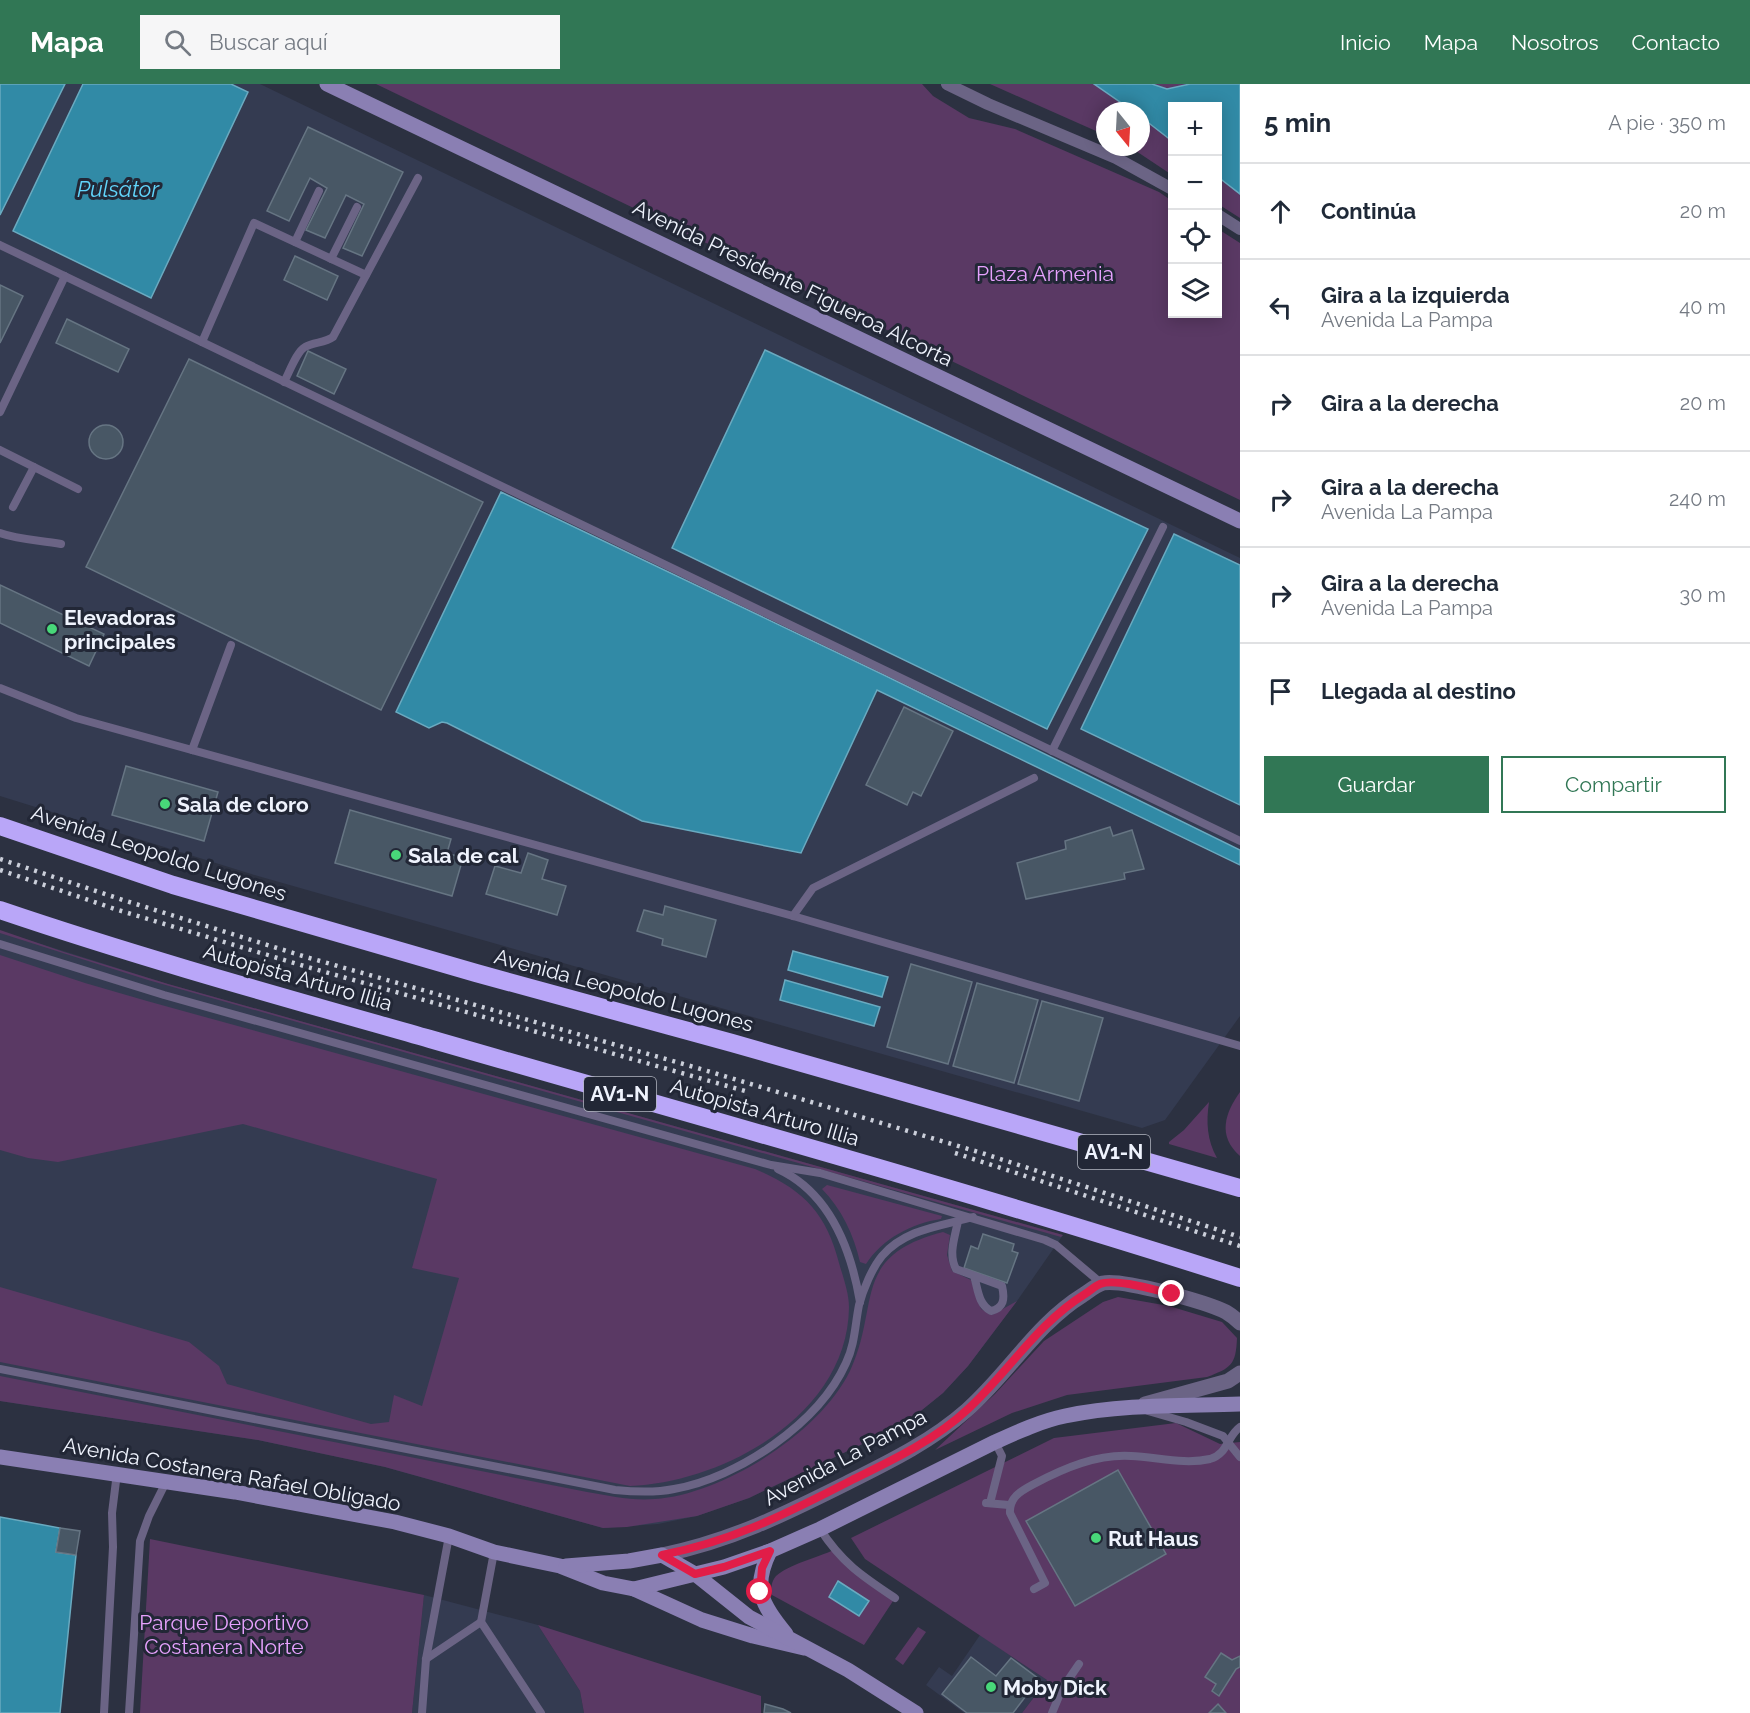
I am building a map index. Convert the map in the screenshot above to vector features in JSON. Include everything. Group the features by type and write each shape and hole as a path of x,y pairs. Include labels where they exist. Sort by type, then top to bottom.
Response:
{"highway":[{"name":"Avenida Leopoldo Lugones","path":"0,826 173,885 476,973 743,1046 1240,1188"},
{"name":"Autopista Arturo Illia","path":"0,910 49,927 273,994 1017,1208 1240,1278"}],"main road":[{"name":"Avenida Presidente Figueroa Alcorta","path":"327,84 1240,521"},
{"path":"634,1589 724,1567 770,1551 820,1529 995,1442 1022,1430 1062,1417 1098,1410 1133,1407 1240,1404"},
{"name":"Avenida Costanera Rafael Obligado","path":"0,1457 167,1480 346,1512 449,1536 494,1552 560,1566 603,1583 634,1589 702,1620 753,1636 798,1645"},
{"path":"770,1551 762,1568 760,1581 762,1600 798,1645"},
{"name":"Avenida Costanera Rafael Obligado","path":"560,1566 629,1561 662,1555 695,1574 733,1606 798,1645 848,1670 916,1713"}],"street":[{"path":"947,84 1116,158 1168,186"},
{"path":"1222,218 1240,229"},
{"path":"1101,1283 1115,1282 1172,1294 1227,1313 1240,1323"},
{"name":"Avenida La Pampa","path":"662,1555 712,1543 751,1529 910,1450 942,1430 968,1409 1037,1334 1073,1301 1101,1283"},
{"path":"1133,1407 1228,1381 1240,1373"}],"lane":[{"path":"284,382 305,346 328,341 333,337 418,178"},
{"path":"295,242 319,190"},
{"path":"331,259 357,207"},
{"path":"202,342 255,223 366,275"},
{"path":"0,245 1240,841"},
{"path":"0,412 65,276"},
{"path":"0,450 78,489"},
{"path":"13,507 34,467"},
{"path":"1052,751 1163,527"},
{"path":"0,532 13,538 37,539 62,544"},
{"path":"192,750 231,645"},
{"path":"0,688 75,718 793,916 1240,1046"},
{"path":"793,916 813,888 1034,778"},
{"path":"0,944 164,995 771,1165 820,1173 974,1217 1056,1245 1101,1283"},
{"path":"771,1165 792,1175 811,1190 828,1211 837,1226 850,1259 860,1303"},
{"path":"0,1369 615,1490 657,1492 694,1484 753,1458 775,1444 809,1415 837,1381 847,1363 857,1327 860,1303 874,1267 891,1246 916,1232 974,1217"},
{"path":"958,1221 952,1262 956,1269 974,1276"},
{"path":"1133,1407 1186,1422 1223,1436 1240,1457"},
{"path":"1034,1589 1045,1582 1010,1513 1009,1505 1019,1492 1073,1466 1100,1458 1130,1455 1172,1460 1208,1459 1218,1456 1240,1426"},
{"path":"995,1442 1002,1456 987,1503 1009,1505"},
{"path":"104,1713 113,1547 112,1514 117,1473"},
{"path":"129,1713 140,1541 149,1516 167,1480"},
{"path":"820,1529 834,1550 849,1565 895,1598"},
{"path":"422,1713 426,1659 449,1536"},
{"path":"494,1552 481,1622 541,1713"},
{"path":"426,1659 481,1622"},
{"path":"1052,1713 1062,1689 1079,1664"}],"shaded area":[{"path":"0,84 260,84 1240,558 1240,1016 1165,1120 1142,1128 258,876 0,796"},
{"path":"0,931 168,984 1063,1235 968,1366 943,1393 917,1414 875,1438 749,1498 697,1516 658,1524 603,1528 385,1467 258,1440 0,1401"},
{"path":"424,1595 538,1625 580,1691 584,1713 412,1713"},
{"name":"Moby Dick","path":"980,1635 1047,1680 1022,1713 964,1713 926,1685 939,1667 952,1676"}],"green space":[{"name":"Plaza Armenia","path":"376,84 922,84 933,96 969,118 1015,129 1159,192 1168,198 1168,318 1222,318 1222,232 1240,243 1240,500"},
{"path":"990,84 1240,84 1240,218 1222,207 1222,102 1168,102 1168,172 1144,156 1150,156 1150,102 1096,102 1096,131"},
{"path":"0,930 168,984 1063,1235 1061,1237 148,980 0,933"},
{"path":"0,955 147,1001 755,1169 772,1177 799,1194 819,1216 834,1245 846,1285 849,1307 843,1345 828,1380 804,1410 775,1435 741,1456 704,1471 667,1482 630,1486 0,1362 0,1287 189,1342 219,1366 227,1384 371,1424 389,1422 394,1395 422,1406 459,1278 412,1268 437,1179 243,1124 58,1162 28,1158 0,1150"},
{"path":"1240,1092 1240,1156 1228,1141 1226,1124 1230,1108"},
{"path":"1209,1102 1208,1131 1217,1158 1169,1144 1169,1142 1184,1130"},
{"path":"827,1185 942,1216 941,1219 909,1228 889,1240 866,1264 860,1262 846,1223 822,1189"},
{"path":"943,1232 950,1235 947,1255 952,1271 971,1280 981,1309 992,1315 1017,1301 968,1366 943,1393 917,1414 875,1438 749,1498 697,1516 627,1527 603,1528 385,1467 258,1440 0,1401 0,1376 604,1495 629,1499 655,1499 682,1495 739,1473 793,1437 816,1416 836,1394 850,1371 859,1347 873,1285 881,1269 894,1254 914,1242"},
{"path":"1118,1297 1169,1306 1222,1322 1237,1338 1231,1364 1222,1371 1207,1377 1067,1395 1012,1413 935,1450 995,1394 1044,1341 1103,1302"},
{"path":"1176,1423 1220,1444 1240,1442 1240,1713 1022,1713 1047,1680 865,1559 851,1538 1054,1438"},
{"name":"Parque Deportivo Costanera Norte","path":"150,1539 424,1595 412,1713 140,1713"},
{"path":"834,1550 895,1598 864,1645 772,1595 773,1581 781,1572"},
{"path":"538,1625 761,1696 761,1713 584,1713 580,1691"},
{"path":"918,1627 926,1632 903,1665 895,1659"}],"water":[{"path":"0,84 65,84 0,215"},
{"name":"Pulsátor","path":"83,84 231,84 248,92 151,298 13,231"},
{"path":"1094,84 1152,84 1167,89 1190,84 1240,84 1240,194 1222,180 1222,102 1168,102 1168,138 1150,124 1150,102 1120,102"},
{"path":"765,350 1148,529 1047,729 672,548"},
{"path":"501,492 884,675 1240,850 1240,865 877,690 801,853 642,821 447,723 442,722 429,728 396,712"},
{"path":"1174,534 1240,565 1240,805 1081,729"},
{"path":"793,951 888,977 882,997 788,970"},
{"path":"785,980 880,1007 874,1026 780,1000"},
{"path":"0,1517 60,1528 56,1552 76,1555 60,1713 0,1713"},
{"path":"838,1581 869,1601 859,1616 829,1597"}],"building":[{"path":"308,127 403,172 362,256 343,248 364,204 346,195 325,238 306,230 327,188 310,178 289,221 267,211"},
{"path":"295,256 338,276 327,300 284,280"},
{"path":"0,285 23,296 0,343"},
{"path":"67,319 129,349 118,372 56,343"},
{"path":"308,351 346,369 334,394 297,376"},
{"path":"189,359 483,502 381,710 86,567"},
{"path":"106,425 118,430 123,442 118,454 106,459 94,454 89,442 94,430"},
{"name":"Elevadoras principales","path":"0,585 104,634 89,666 0,623"},
{"path":"904,707 953,731 921,796 913,792 907,805 866,785"},
{"name":"Sala de cloro","path":"126,766 218,792 204,841 112,815"},
{"name":"Sala de cal","path":"350,810 451,839 447,853 463,858 452,896 335,863"},
{"path":"1110,827 1113,836 1132,830 1144,869 1124,873 1125,879 1026,899 1017,863 1066,849 1065,841"},
{"path":"528,853 548,860 542,879 566,886 557,915 486,894 495,866 521,873"},
{"path":"665,906 716,920 706,957 662,945 663,939 637,931 644,910 663,915"},
{"path":"911,964 972,982 948,1064 887,1047"},
{"path":"977,983 1038,1000 1014,1083 953,1066"},
{"path":"1042,1001 1103,1018 1079,1101 1018,1084"},
{"path":"983,1234 1014,1244 1012,1251 1018,1253 1007,1283 964,1268 971,1246 978,1249"},
{"name":"Rut Haus","path":"1118,1470 1166,1554 1075,1606 1026,1521"},
{"path":"60,1528 80,1531 76,1555 56,1552"},
{"path":"1221,1653 1232,1660 1240,1656 1240,1667 1236,1669 1219,1696 1212,1691 1216,1684 1205,1677"},
{"name":"Moby Dick","path":"971,1657 996,1676 1011,1658 1039,1679 1013,1713 967,1713 942,1694"},
{"path":"765,1704 783,1709 791,1713 764,1713"},
{"path":"1218,1704 1226,1713 1209,1713"}],"railway":[{"path":"0,859 306,957 694,1067 985,1154 1240,1237"},
{"path":"0,870 118,910 304,966 745,1091"},
{"path":"955,1153 1240,1246"}],"place":[{"name":"Elevadoras principales","path":"52,629"},
{"name":"Sala de cloro","path":"165,804"},
{"name":"Sala de cal","path":"396,855"},
{"name":"Rut Haus","path":"1096,1538"},
{"name":"Moby Dick","path":"991,1687"}],"route":[{"path":"760,1592 762,1568 770,1551 724,1567 695,1574 662,1555 712,1543 751,1529 878,1468 910,1450 942,1430 968,1409 1037,1334 1073,1301 1101,1283 1115,1282 1172,1294"}]}
